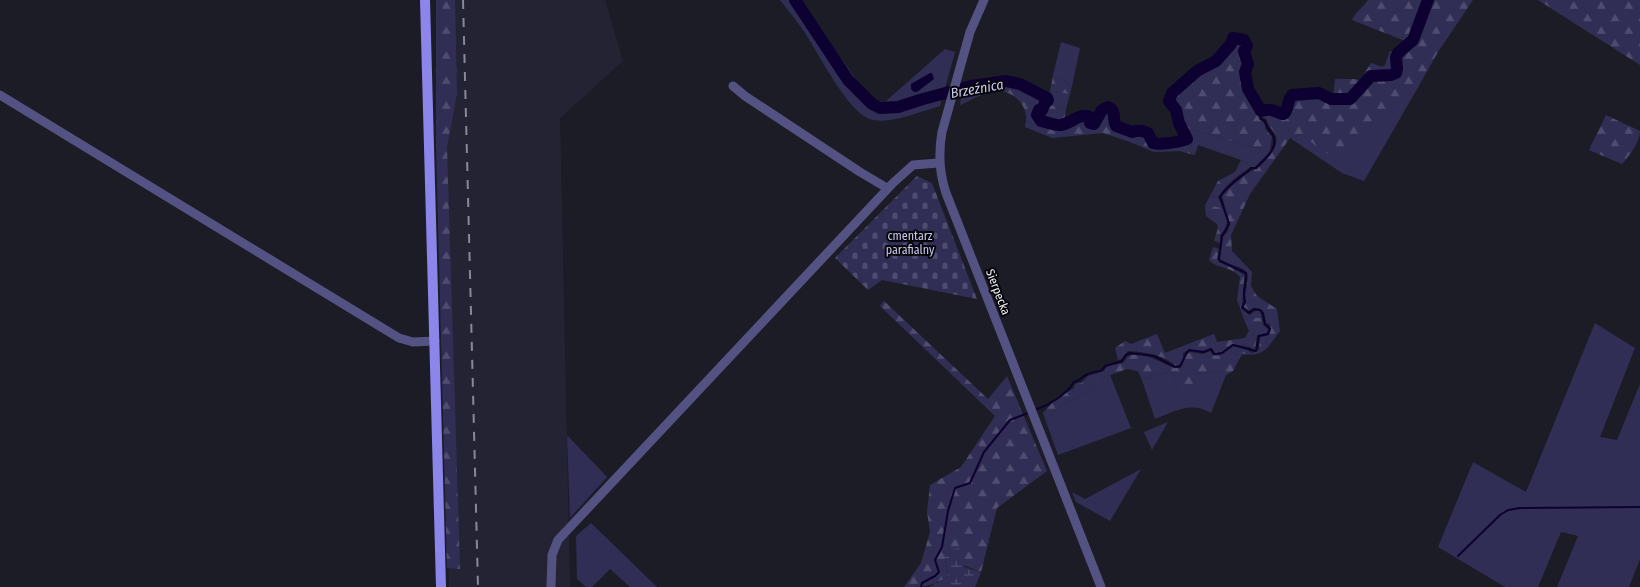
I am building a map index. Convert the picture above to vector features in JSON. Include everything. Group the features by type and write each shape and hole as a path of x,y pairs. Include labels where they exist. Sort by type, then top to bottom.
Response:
{"main road":[{"path":"425,0 441,587"}],"street":[{"name":"Sierpecka","path":"984,0 970,32 957,78 940,140 938,163 946,193 1101,587"},
{"path":"733,86 745,96 852,167 887,188"},
{"path":"0,95 400,338 413,342 435,341"},
{"path":"552,587 552,555 558,540 887,188 914,165 938,163"}],"shaded area":[{"path":"438,0 605,0 623,61 560,118 570,587 449,587"},
{"path":"932,73 934,79 917,92 911,89 911,84"}],"green space":[{"path":"436,0 455,0 457,93 447,147 460,569 447,568 436,144"},
{"path":"780,0 800,0 864,91 874,100 885,102 945,49 955,52 940,106 889,120 873,120 863,116 844,95 803,30"},
{"path":"1368,0 1424,0 1414,32 1408,42 1352,20"},
{"path":"1430,0 1473,0 1438,52 1413,96 1398,100 1363,143 1332,157 1301,135 1290,138 1250,194 1231,235 1232,251 1252,272 1251,286 1257,296 1277,309 1280,331 1268,347 1261,353 1242,354 1233,371 1226,375 1223,372 1195,374 1193,388 1182,397 1172,371 1142,380 1138,371 1127,369 1105,377 1099,385 1063,405 1045,419 1043,413 1055,400 1074,388 1075,384 1081,383 1088,376 1104,371 1107,366 1123,363 1128,356 1144,356 1175,368 1181,368 1185,356 1190,352 1203,354 1210,351 1213,355 1219,355 1233,346 1246,349 1252,353 1259,350 1260,337 1269,335 1271,329 1269,323 1266,324 1264,312 1261,309 1254,308 1248,311 1244,307 1248,279 1246,272 1220,259 1223,237 1228,231 1230,224 1222,196 1238,180 1257,169 1275,148 1276,137 1266,119 1262,117 1263,114 1272,112 1284,116 1290,109 1290,99 1304,95 1319,94 1328,103 1330,101 1350,102 1372,77 1395,77 1401,74 1399,54 1413,44"},
{"path":"1538,0 1640,0 1640,65"},
{"path":"1233,40 1243,41 1245,45 1242,52 1246,64 1243,72 1247,91 1256,104 1259,119 1264,123 1266,130 1272,137 1270,152 1183,127 1178,110 1171,101 1172,96 1198,72 1218,61"},
{"path":"1061,42 1080,48 1072,86 1053,75"},
{"path":"1390,51 1396,53 1396,70 1387,74 1370,74 1367,77 1364,74 1371,63 1382,67 1385,65"},
{"path":"1053,75 1072,86 1070,94 1050,92"},
{"path":"1335,79 1363,81 1348,98 1333,97"},
{"path":"1006,83 1020,87 1047,100 996,85"},
{"path":"996,85 1047,100 1036,114 1039,123 1065,125 1080,118 1089,118 1089,124 1093,126 1101,117 1112,120 1115,127 1130,134 1144,133 1148,135 1154,146 1186,141 1192,143 1190,154 1179,151 1154,152 1103,133 1052,138 1025,127 1025,111 1022,104 1012,95 1005,92 989,92 960,105 962,93 965,91"},
{"path":"1050,92 1070,94 1066,109 1046,104 1050,101"},
{"path":"1413,96 1364,181 1342,173 1290,138 1301,135 1363,143 1398,99"},
{"path":"1046,104 1066,109 1064,122 1053,123 1042,120 1038,115 1040,111 1043,111"},
{"path":"1109,109 1113,113 1112,120 1101,117 1103,111"},
{"path":"1606,115 1640,131 1636,144 1622,164 1589,150"},
{"path":"1183,127 1270,152 1255,167 1198,145 1195,155 1190,154 1192,143 1186,141 1189,138"},
{"path":"1241,160 1252,167 1233,180 1218,197 1210,196 1218,181 1235,172"},
{"name":"cmentarz parafialny","path":"917,176 932,183 977,299 882,280 868,290 835,258"},
{"path":"1210,196 1218,197 1223,208 1205,205"},
{"path":"1205,205 1223,208 1225,212 1227,223 1220,235 1220,243 1214,241 1218,228 1217,224 1206,216"},
{"path":"1213,247 1219,249 1217,259 1219,262 1244,275 1241,309 1237,301 1240,277 1236,273 1209,260"},
{"path":"884,301 988,399 1007,376 1047,471 997,508 981,572 945,558 948,576 932,584 904,587 921,563 930,532 927,512 930,485 961,467 995,416 880,306"},
{"path":"1240,308 1250,315 1255,311 1260,311 1262,318 1243,317"},
{"path":"1243,317 1262,318 1263,325 1268,329 1267,333 1257,335 1255,350 1232,344 1221,353 1215,353 1212,348 1203,351 1188,350 1183,353 1183,359 1179,366 1175,366 1167,359 1133,351 1128,351 1118,360 1115,348 1125,341 1131,344 1157,334 1165,353 1214,334 1217,342 1245,338 1249,331"},
{"path":"1595,323 1635,348 1600,437 1617,440 1640,384 1640,559 1629,587 1557,587 1578,536 1561,532 1538,587 1505,587 1438,547 1473,462 1526,492"},
{"path":"1172,371 1182,397 1195,374 1223,372 1226,375 1211,413 1204,409 1183,408 1155,419 1142,380"},
{"path":"1110,375 1131,428 1058,455 1045,419 1063,405 1099,385 1105,377"},
{"path":"1168,422 1152,450 1144,432"},
{"path":"567,435 607,477 570,518"},
{"path":"1141,469 1110,521 1076,502 1072,492 1085,499"},
{"path":"591,523 657,587 630,587 610,569 592,587 586,587 577,579 576,536"},
{"path":"959,548 964,567 981,572 975,587 929,587 948,576 945,558 947,551"}],"waterway":[{"name":"Brzeźnica","path":"795,0 848,80 872,104 880,108 898,107 972,86 1006,81 1020,84 1047,98 1048,100 1037,115 1041,121 1061,125 1080,117 1088,116 1092,118 1090,123 1094,124 1102,110 1108,107 1113,113 1116,126 1132,132 1146,132 1153,143 1160,144 1187,139 1179,123 1176,110 1169,101 1172,93 1197,71 1216,61 1231,44 1233,38 1244,40 1247,46 1244,51 1248,64 1245,72 1248,89 1261,111 1269,110 1284,114 1292,95 1319,93 1331,99 1350,99 1371,76 1396,73 1396,57 1413,40 1428,0"},
{"path":"1035,410 1057,399 1074,382 1084,376 1102,370 1105,366 1122,361 1130,353 1154,356 1175,367 1180,366 1189,350 1204,352 1211,349 1214,354 1222,353 1233,345 1256,351 1259,336 1268,334 1270,329 1265,324 1260,310 1254,309 1249,313 1242,307 1245,302 1246,273 1220,261 1222,236 1229,224 1220,197 1223,192 1251,168 1256,168 1273,149 1275,140 1265,121 1261,119 1261,111"},
{"path":"921,587 922,583 939,572 935,560 942,547 948,511 955,488 970,483 984,452 1010,420 1028,413"},
{"path":"1458,556 1500,515 1508,510 1520,508 1640,507"}],"railway":[{"path":"463,0 478,587"}]}
